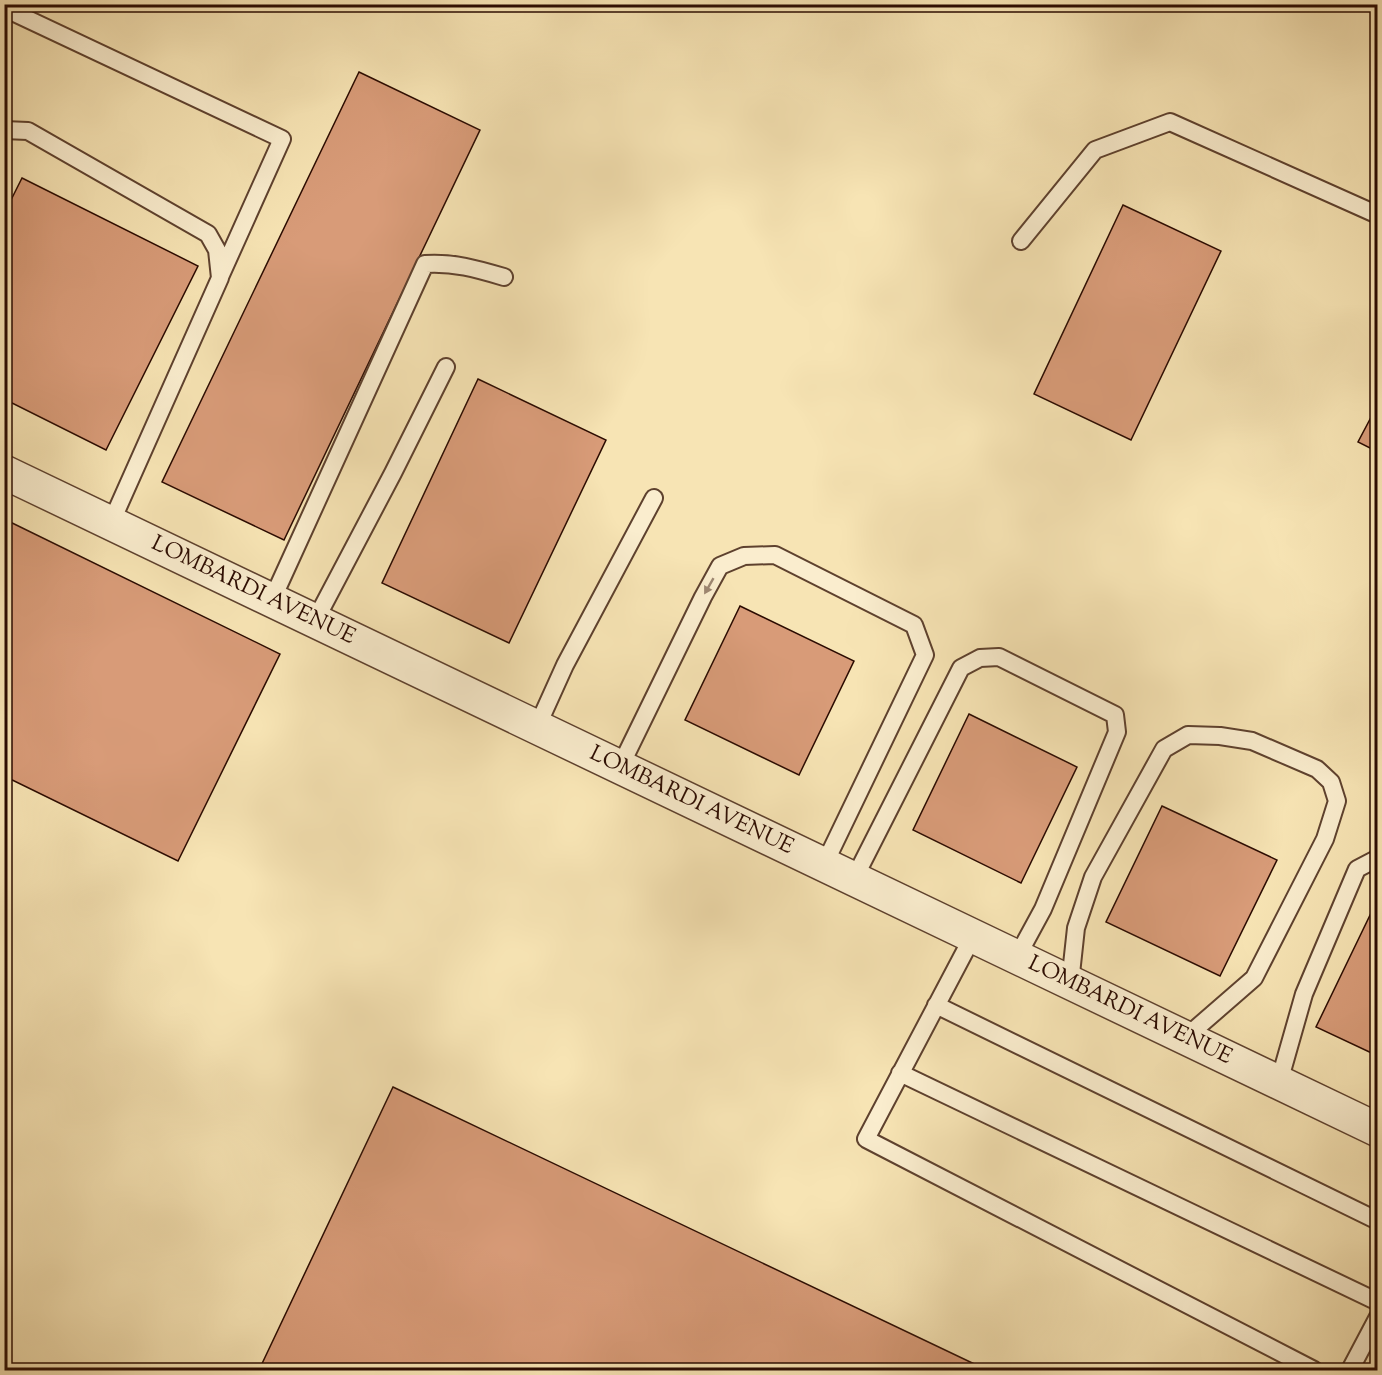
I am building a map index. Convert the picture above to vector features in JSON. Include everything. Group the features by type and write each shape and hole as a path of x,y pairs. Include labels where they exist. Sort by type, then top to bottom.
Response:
{"street":[{"name":"LOMBARDI AVENUE","path":"4,472 1377,1130"}],"lane":[{"path":"4,8 282,139 111,523"},
{"path":"1021,241 1095,150 1170,122 1377,215"},
{"path":"4,130 28,131 208,234 217,250 220,278"},
{"path":"272,600 424,264 475,268 504,277"},
{"path":"315,621 446,366"},
{"path":"537,727 565,665 654,498"},
{"path":"620,767 720,566 744,556 775,555 914,625 925,655 824,865"},
{"path":"854,879 961,668 980,658 999,657 1115,715 1117,732 1043,909 1017,957"},
{"path":"1070,983 1076,928 1093,877 1164,749 1188,735 1220,736 1251,741 1317,769 1331,782 1337,801 1324,839 1254,978 1185,1038"},
{"path":"1279,1082 1304,994 1357,869 1377,858"},
{"path":"973,936 866,1139 1314,1371"},
{"path":"936,1005 1377,1221"},
{"path":"900,1073 1377,1302"},
{"path":"1350,1371 1377,1317"}],"building":[{"path":"359,72 480,130 284,540 162,482"},
{"path":"22,178 198,266 106,450 4,399 4,214"},
{"path":"1123,205 1221,251 1131,440 1034,394"},
{"path":"478,379 606,440 509,643 382,583"},
{"path":"1378,404 1378,452 1358,442"},
{"path":"4,519 280,654 178,861 4,776"},
{"path":"740,606 854,661 799,775 685,720"},
{"path":"969,714 1077,767 1021,883 913,830"},
{"path":"1162,806 1277,860 1220,976 1106,922"},
{"path":"1373,909 1378,911 1378,1056 1316,1027"},
{"path":"393,1087 987,1370 259,1370"}]}
